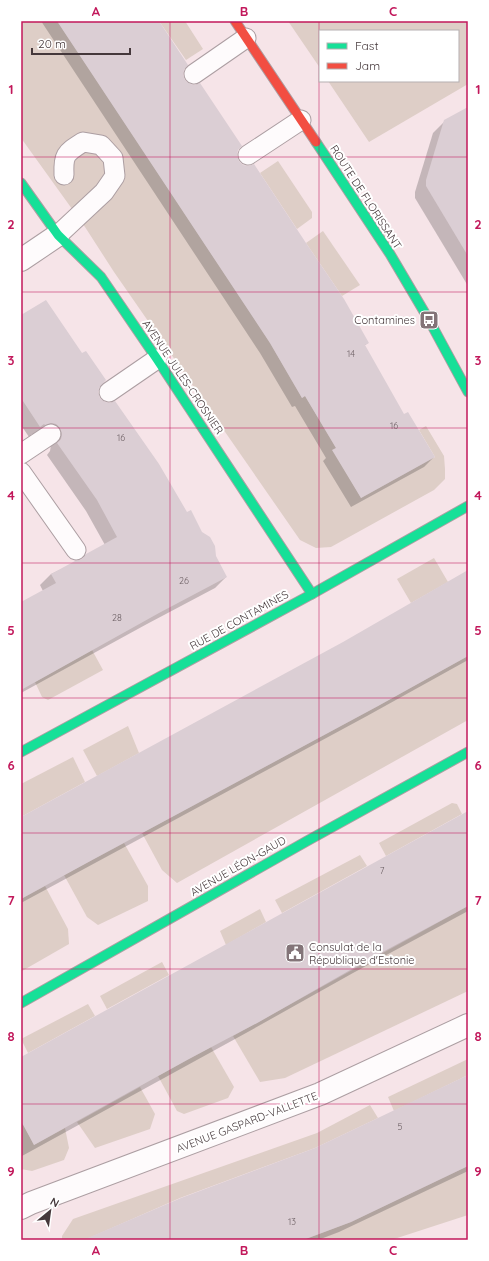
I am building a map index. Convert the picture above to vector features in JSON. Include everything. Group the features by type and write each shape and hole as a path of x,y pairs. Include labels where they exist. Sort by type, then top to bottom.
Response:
{"street":[{"name":"ROUTE DE FLORISSANT","path":"234,21 390,254 429,320 468,392"},
{"name":"AVENUE JULES-CROSNIER","path":"21,183 58,235 101,277 312,594"},
{"path":"21,260 58,235"},
{"name":"RUE DE CONTAMINES","path":"21,752 312,594 468,506"},
{"name":"AVENUE LÉON-GAUD","path":"21,1003 300,844 468,752"},
{"name":"AVENUE GASPARD-VALLETTE","path":"21,1208 320,1094 468,1025"}],"lane":[{"path":"194,74 246,38"},
{"path":"248,154 301,120"},
{"path":"58,235 104,192 115,176 114,158 101,145 83,142 68,152 64,163 64,175"},
{"path":"109,392 156,359"},
{"path":"21,454 51,434"},
{"path":"21,472 76,550"}],"shaded area":[{"path":"21,21 57,21 270,343 302,398 305,396 336,448 333,450 361,498 435,457 419,430 426,426 444,456 445,479 434,490 331,547 316,548 300,540 114,272 85,227 21,138"},
{"path":"159,21 185,21 203,49 186,60"},
{"path":"288,21 468,21 468,84 369,142 329,82 459,82 459,30 319,30 319,67"},
{"path":"278,161 312,212 312,218 297,229 260,173"},
{"path":"323,231 360,285 342,296 306,243"},
{"path":"434,558 448,582 411,603 397,579"},
{"path":"92,650 103,670 48,700 42,697 35,682"},
{"path":"468,656 468,720 177,883 162,870 142,833"},
{"path":"128,726 139,753 97,776 83,750"},
{"path":"73,757 85,782 21,817 21,784"},
{"path":"452,803 457,804 462,814 386,856 379,843"},
{"path":"124,843 148,886 148,901 98,925 87,917 64,875"},
{"path":"360,855 367,866 282,913 275,900"},
{"path":"45,886 68,929 69,944 22,971 21,899"},
{"path":"468,906 468,991 285,1078 260,1082 233,1036"},
{"path":"260,909 266,922 226,945 220,931"},
{"path":"162,962 169,975 107,1009 100,996"},
{"path":"88,1004 95,1016 28,1053 21,1039"},
{"path":"211,1047 234,1087 228,1098 184,1114 177,1111 158,1076"},
{"path":"468,1059 468,1075 394,1111 388,1097"},
{"path":"140,1087 155,1114 150,1129 95,1148 77,1122"},
{"path":"370,1105 378,1118 315,1148 180,1198 89,1238 89,1240 62,1240 62,1236 73,1219 317,1133"},
{"path":"23,1124 34,1145 65,1128 69,1148 64,1160 32,1171 21,1169 21,1126"},
{"path":"468,1166 468,1215 391,1240 303,1240 351,1222"}],"building":[{"path":"57,21 159,21 188,65 184,70 183,75 185,80 190,84 195,85 200,83 242,146 238,150 237,155 239,161 243,165 248,166 254,164 344,299 369,343 365,345 404,414 408,412 435,457 361,498 332,450 336,448 305,396 302,398 270,343"},
{"path":"468,107 468,256 426,186 426,180 444,120"},
{"path":"46,300 82,353 86,351 106,380 99,388 98,392 100,398 105,402 110,403 115,401 159,464 187,512 191,510 202,532 210,537 215,546 216,556 227,577 21,690 21,602 56,583 51,574 75,561 82,559 86,554 117,537 97,500 57,443 61,439 62,434 60,428 56,424 51,423 44,424 40,427 21,398 21,315"},
{"path":"468,570 468,656 21,899 21,817 343,642"},
{"path":"468,811 468,906 34,1145 21,1121 21,1057"},
{"path":"468,1075 468,1166 351,1222 303,1240 83,1240 181,1198 315,1148"}],"traffic: fast":[{"path":"316,142 390,254 429,320 468,392"},
{"path":"21,183 58,235 101,277 312,594"},
{"path":"21,752 312,594 468,506"},
{"path":"21,1003 307,841 468,752"}],"traffic: jam":[{"path":"235,21 316,142"}],"place":[{"name":"Contamines","path":"429,320"},
{"name":"Consulat de la République d'Estonie","path":"295,953"}]}
